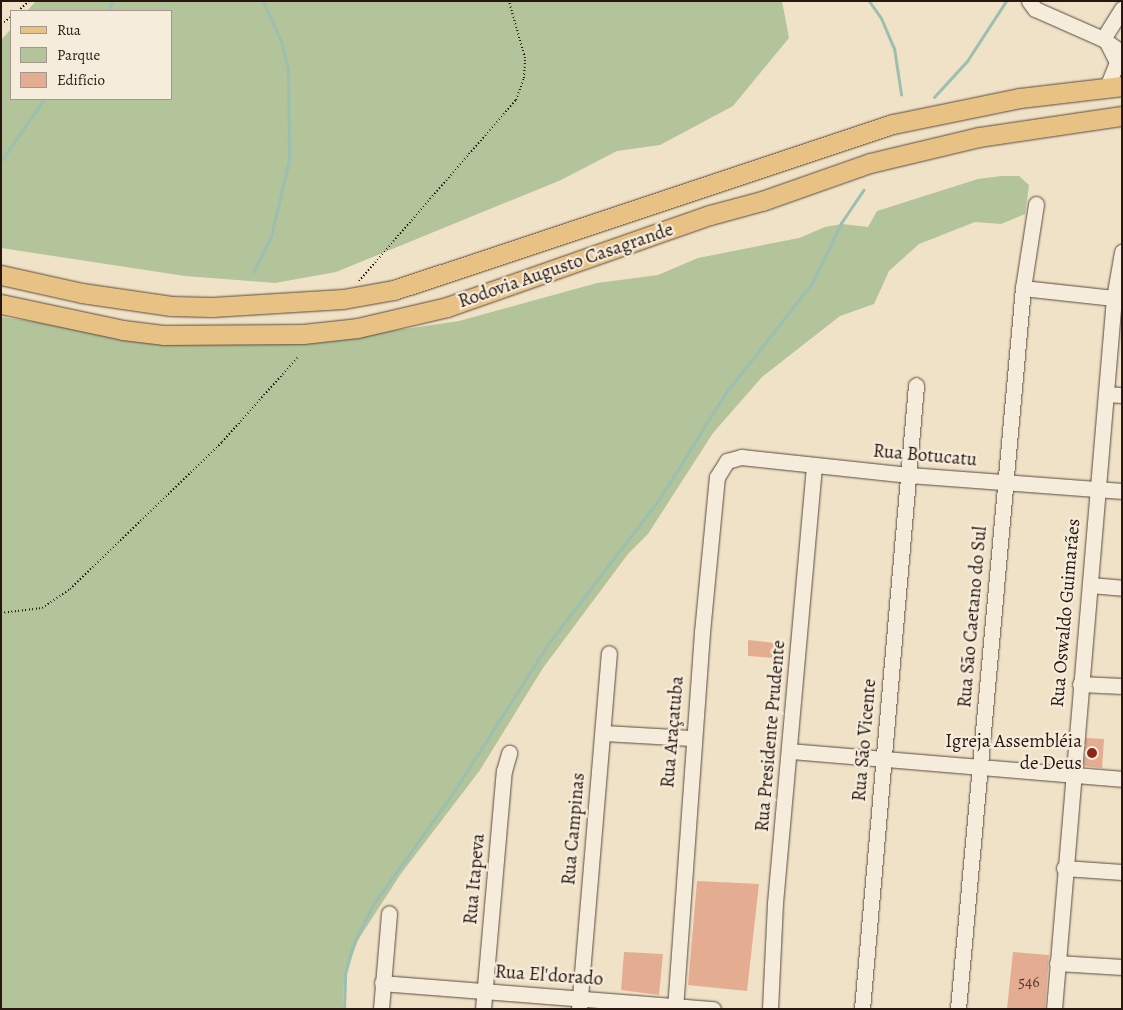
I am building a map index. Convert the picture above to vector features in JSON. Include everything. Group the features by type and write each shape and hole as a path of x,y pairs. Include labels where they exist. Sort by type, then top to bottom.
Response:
{"main road":[{"path":"1,275 128,301 212,307 343,299 394,290 893,124 1020,98 1114,87"},
{"name":"Rodovia Augusto Casagrande","path":"1,304 123,330 163,335 303,334 356,328 447,307 710,215 762,201 870,163 979,137 1122,116"}],"street":[{"path":"1032,5 1104,40 1120,57 1114,87"},
{"path":"1104,40 1122,9"},
{"name":"Rua São Caetano do Sul","path":"958,1009 1023,288 1036,204"},
{"name":"Rua Oswaldo Guimarães","path":"1054,1009 1064,868 1106,394 1122,252"},
{"path":"1023,288 1118,298"},
{"name":"Rua São Vicente","path":"862,1009 916,385"},
{"path":"1106,394 1122,395"},
{"name":"Rua Botucatu","path":"727,461 741,457 909,475 1122,491"},
{"name":"Rua Araçatuba","path":"675,1007 692,738 717,477 727,461"},
{"name":"Rua Presidente Prudente","path":"770,1009 775,903 814,466"},
{"path":"1090,585 1122,588"},
{"name":"Rua Campinas","path":"580,1004 609,653"},
{"path":"1080,684 1122,686"},
{"path":"603,733 692,738"},
{"path":"790,751 883,757 1122,779"},
{"name":"Rua Itapeva","path":"484,1009 504,771 509,753"},
{"path":"1064,868 1122,872"},
{"path":"381,1009 389,913"},
{"path":"1058,963 1122,968"},
{"name":"Rua El'dorado","path":"382,983 485,991 580,1004 712,1009"}],"path":[{"path":"19,10 29,1"},
{"path":"343,299 516,100 524,78 524,58 509,1"},
{"path":"1,613 42,608 70,590 222,442 297,358"}],"green space":[{"path":"36,1 782,1 789,38 733,106 660,145 617,151 561,180 336,272 275,283 185,276 1,248 1,40 10,30 10,100 172,100 172,10 28,10"},
{"path":"1019,176 1029,185 1025,214 1001,224 975,222 919,244 889,271 874,304 840,316 762,377 713,433 648,534 628,554 543,668 480,770 400,875 358,940 344,980 343,1009 1,1009 1,317 173,341 330,340 459,321 597,283 658,275 698,258 799,238 825,227 842,224 868,227 877,211 978,179"}],"building":[{"path":"748,640 775,643 774,658 748,656"},
{"name":"Igreja Assembléia de Deus","path":"1086,738 1104,739 1102,768 1084,766"},
{"path":"697,881 759,884 747,991 688,985"},
{"path":"624,952 663,954 659,995 621,990"},
{"path":"1013,952 1049,955 1045,1009 1007,1009"}],"waterway":[{"path":"108,10 112,1"},
{"path":"253,272 271,236 289,160 288,69 281,41 263,1"},
{"path":"869,1 881,18 894,48 901,94"},
{"path":"934,97 967,61 1006,1"},
{"path":"1,161 43,100"},
{"path":"344,1009 345,974 352,947 372,906 453,793 548,644 660,498 724,395 812,283 841,223 863,190"}],"place":[{"name":"Igreja Assembléia de Deus","path":"1092,753"}]}
